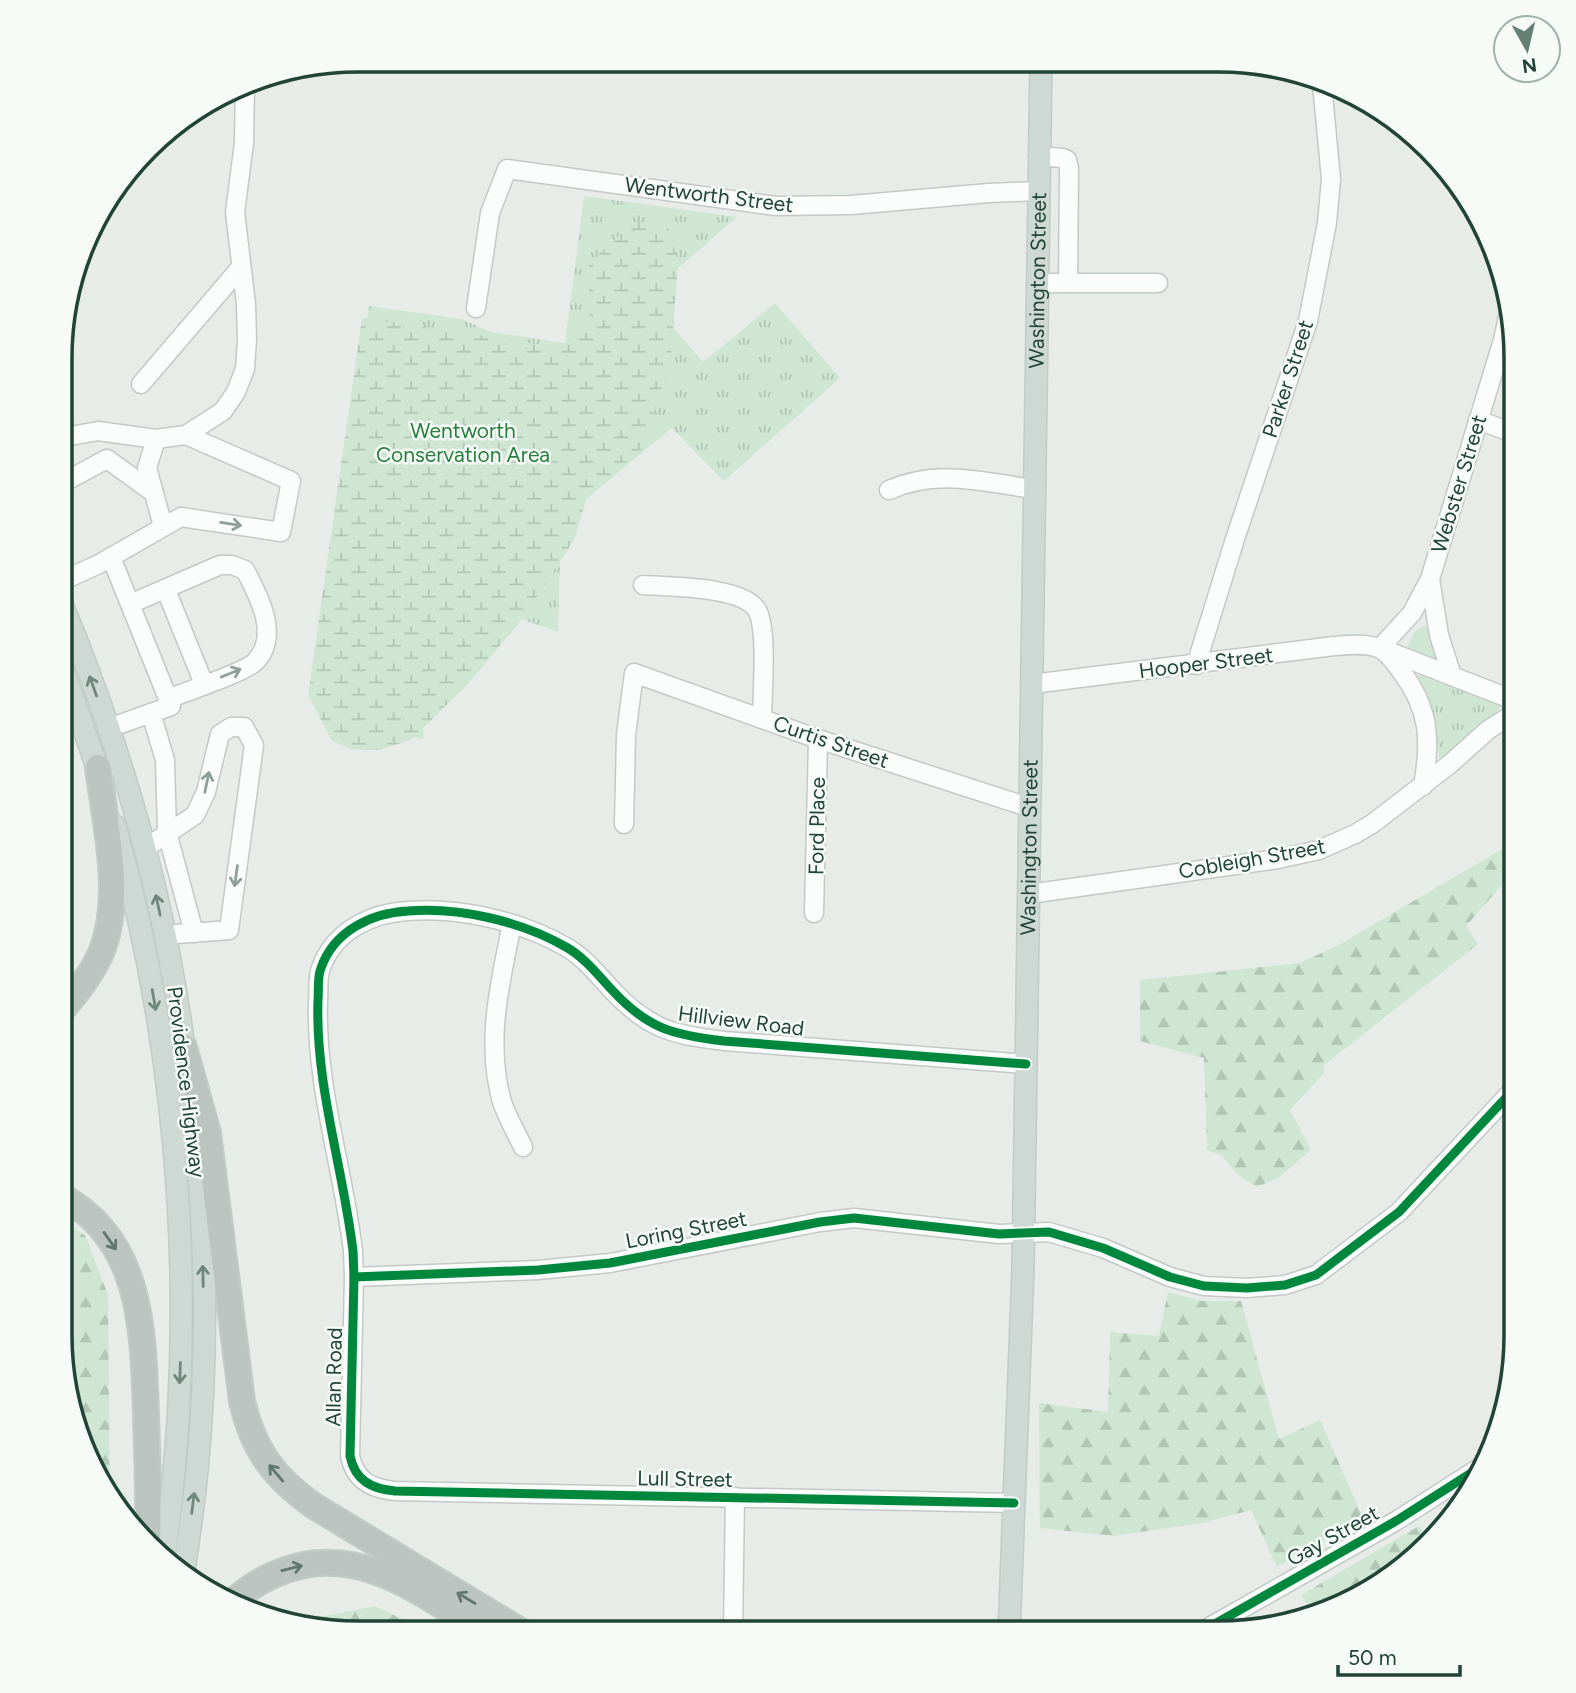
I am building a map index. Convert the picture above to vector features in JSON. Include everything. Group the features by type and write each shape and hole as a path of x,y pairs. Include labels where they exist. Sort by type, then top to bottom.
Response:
{"highway":[{"path":"72,998 101,952 111,916 111,869 98,767"},
{"path":"184,1047 208,1133 242,1401 247,1423 262,1455 292,1491 504,1621"},
{"path":"72,1204 93,1220 114,1246 130,1277 139,1314 144,1366 148,1529"},
{"path":"240,1595 251,1586 285,1569 320,1562 338,1562 357,1565 399,1581 465,1621"}],"main road":[{"name":"Washington Street","path":"1009,1621 1023,1233 1041,72"},
{"name":"Providence Highway","path":"72,630 109,728 144,849 164,935 184,1047 197,1161 204,1292 199,1441 185,1563"},
{"name":"Providence Highway","path":"72,694 98,767 125,864 149,969 167,1086 176,1171 181,1262 180,1371 175,1459 166,1547"}],"street":[{"name":"Parker Street","path":"1196,665 1308,321 1331,179 1323,92"},
{"path":"72,436 98,431 156,439 186,435 223,411 236,393 245,369 246,304 235,212 244,143 245,96"},
{"path":"1038,156 1063,158 1067,160 1069,168 1068,283"},
{"name":"Wentworth Street","path":"476,308 490,213 507,169 776,206 851,205 1038,191"},
{"path":"141,384 241,267"},
{"path":"1037,283 1158,283"},
{"name":"Webster Street","path":"1380,648 1412,613 1430,579 1504,337"},
{"path":"1478,420 1504,430"},
{"path":"72,576 181,517 281,532 291,481 186,435"},
{"path":"156,439 147,468 163,526"},
{"path":"72,478 107,459 154,493"},
{"path":"889,490 906,482 944,476 1034,489"},
{"path":"109,728 171,706 111,557"},
{"path":"130,604 220,565 245,569 259,596 266,620 267,640 256,662 169,699"},
{"name":"Webster Street","path":"1430,579 1439,635 1452,677"},
{"path":"643,585 725,594 739,597 756,608 762,629 762,719"},
{"path":"166,590 204,684"},
{"name":"Hooper Street","path":"1032,684 1342,646 1380,648 1504,696"},
{"path":"1380,648 1406,677 1423,709 1428,747 1423,786"},
{"name":"Curtis Street","path":"624,824 626,736 634,673 818,739 1031,808"},
{"path":"151,713 165,760 167,832 194,933"},
{"name":"Cobleigh Street","path":"1029,894 1278,859 1319,850 1363,829 1423,786 1488,730 1504,720"},
{"path":"144,849 195,815 206,792 220,734 231,727 244,727 254,745 229,930 164,935"},
{"name":"Ford Place","path":"814,913 818,739"},
{"name":"Hillview Road","path":"354,1277 350,1225 320,1058 320,971 331,947 358,924 386,912 423,910 486,917 512,923 569,948 634,1012 656,1026 681,1034 724,1041 1026,1064"},
{"path":"512,923 495,1013 494,1039 496,1069 503,1103 523,1147"},
{"name":"Loring Street","path":"354,1277 538,1270 610,1263 820,1222 854,1218 999,1234 1049,1233 1103,1248 1170,1277 1204,1286 1247,1288 1285,1285 1316,1275 1399,1212 1504,1100"},
{"name":"Allan Road","path":"354,1277 350,1455 352,1467 359,1476"},
{"name":"Gay Street","path":"1220,1621 1395,1521 1468,1475"},
{"name":"Lull Street","path":"359,1476 369,1485 381,1490 395,1491 1014,1503"},
{"path":"733,1621 735,1497"}],"green space":[{"name":"Wentworth Conservation Area","path":"584,196 737,217 646,296 703,362 775,303 840,378 724,481 672,428 584,501 562,495 558,632 429,587 423,739 316,707 369,306 462,319 491,332 565,343"},
{"name":"Wentworth Conservation Area","path":"633,222 667,224 678,262 671,357 644,448 588,494 574,540 524,617 467,685 412,739 380,750 354,750 332,741 308,695 362,318 557,347 589,331 589,264"},
{"path":"1425,625 1430,631 1437,658 1431,660 1407,648 1414,632"},
{"path":"1420,675 1502,706 1470,740 1440,762 1432,706 1416,676"},
{"path":"1504,848 1504,883 1466,926 1478,944 1323,1066 1325,1072 1290,1110 1311,1150 1278,1178 1257,1187 1239,1176 1221,1155 1207,1150 1204,1058 1140,1041 1140,980 1299,963 1335,947"},
{"path":"72,1227 85,1235 108,1295 110,1478 87,1427 74,1372"},
{"path":"1168,1292 1202,1301 1241,1301 1279,1439 1320,1420 1363,1518 1277,1567 1251,1510 1202,1523 1113,1536 1040,1528 1039,1403 1108,1412 1110,1332 1159,1336"},
{"path":"1419,1526 1424,1533 1392,1562 1344,1592 1308,1606 1301,1595"},
{"path":"375,1606 406,1621 340,1621 314,1618"}],"cycle path":[{"path":"1014,1503 395,1491 365,1482 356,1471 350,1456 353,1251 321,1063 318,1032 319,975 335,944 344,934 368,920 408,911 448,911 510,923 566,947 585,961 638,1014 676,1033 724,1041 1026,1064"},
{"path":"354,1277 538,1270 610,1263 820,1222 854,1218 999,1234 1049,1232 1103,1248 1170,1277 1204,1286 1247,1288 1285,1285 1316,1275 1399,1212 1504,1100"},
{"path":"1220,1621 1396,1521 1467,1475"}]}
